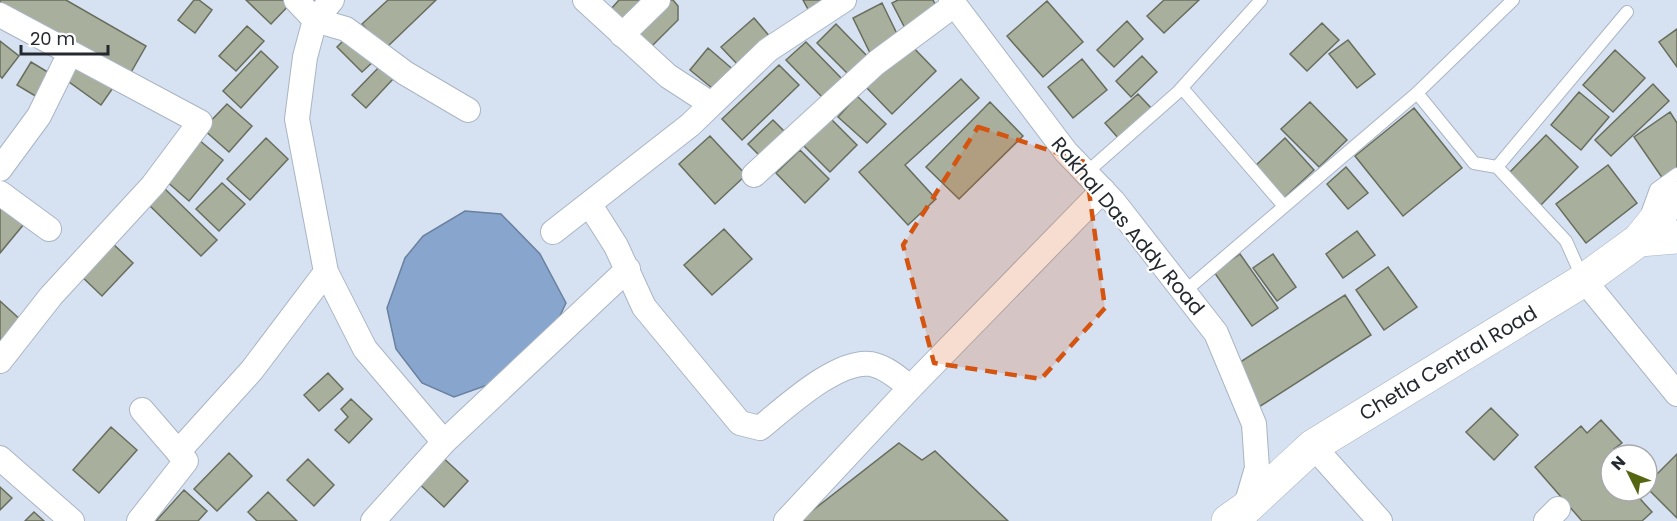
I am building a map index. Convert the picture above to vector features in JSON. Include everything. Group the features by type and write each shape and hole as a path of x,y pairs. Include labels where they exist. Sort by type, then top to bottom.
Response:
{"main road":[{"name":"Chetla Central Road","path":"1241,517 1313,446 1584,280 1639,240 1672,201"},
{"path":"1639,240 1677,237"}],"street":[{"path":"296,0 315,20 346,29 405,73 468,110"},
{"path":"332,0 315,20 305,57 297,119 326,272 365,349 444,442"},
{"path":"585,0 668,76 711,104"},
{"path":"622,35 658,0"},
{"path":"553,232 690,125 768,50 844,0"},
{"path":"754,175 876,63 952,3"},
{"name":"Rakhal Das Addy Road","path":"952,3 1025,101 1103,190 1216,333 1254,424 1257,468 1241,517"},
{"path":"0,15 200,122 153,185 51,296 0,362"},
{"path":"0,169 39,116 70,53"},
{"path":"786,521 910,388 1103,190"},
{"path":"0,193 49,229"},
{"path":"590,205 628,269 644,308 740,423 760,428 838,370 870,364 893,373 910,388"},
{"path":"373,521 444,442 628,269"},
{"path":"178,452 252,370 326,272"},
{"path":"1584,280 1677,393"},
{"path":"139,521 186,461 142,410"},
{"path":"1313,446 1380,521"},
{"path":"0,458 72,521"}],"lane":[{"path":"1086,173 1182,88 1261,0"},
{"path":"1184,292 1283,205 1417,93 1514,0"},
{"path":"1497,167 1627,12"},
{"path":"1182,88 1283,205"},
{"path":"1417,93 1474,163 1497,167 1566,241 1584,280"},
{"path":"1639,240 1656,189 1677,174"}],"highlighted area":[{"path":"978,127 1085,162 1105,308 1041,379 934,363 903,245"}],"water":[{"path":"465,211 501,214 540,254 566,303 549,339 504,379 454,397 422,383 396,349 387,308 405,258 423,236"}],"building":[{"path":"0,0 66,0 146,46 126,81 0,8"},
{"path":"194,0 199,0 212,10 195,33 178,20"},
{"path":"246,0 292,0 293,1 271,24"},
{"path":"388,0 436,0 385,49 362,24"},
{"path":"619,0 648,0 626,23 611,9"},
{"path":"661,0 673,0 678,6 678,20 647,51 629,32"},
{"path":"803,0 829,0 809,11"},
{"path":"898,0 933,0 940,14 907,32 892,3"},
{"path":"1164,0 1199,0 1164,33 1147,16"},
{"path":"1047,1 1083,42 1043,77 1007,36"},
{"path":"882,3 900,40 871,55 853,18"},
{"path":"754,18 771,38 739,66 721,47"},
{"path":"1127,21 1143,39 1114,67 1097,50"},
{"path":"1322,23 1339,40 1307,71 1290,54"},
{"path":"836,24 870,59 851,77 817,43"},
{"path":"247,26 264,41 236,71 219,56"},
{"path":"1677,29 1677,67 1659,42"},
{"path":"350,34 375,60 362,72 337,47"},
{"path":"1348,40 1375,74 1357,88 1329,54"},
{"path":"0,41 19,56 2,78 0,76"},
{"path":"806,42 843,80 823,98 786,60"},
{"path":"909,43 936,71 892,114 865,86"},
{"path":"708,48 736,72 718,93 690,70"},
{"path":"1615,50 1645,78 1613,112 1583,85"},
{"path":"261,51 278,67 241,108 223,91"},
{"path":"1142,56 1157,72 1131,97 1116,81"},
{"path":"1082,59 1107,90 1073,118 1048,87"},
{"path":"79,60 115,85 101,105 65,79"},
{"path":"31,62 56,77 42,100 17,85"},
{"path":"779,65 799,85 742,140 722,119"},
{"path":"380,66 393,79 366,108 352,95"},
{"path":"961,79 979,98 905,165 936,199 908,225 859,172"},
{"path":"1653,84 1669,101 1611,156 1595,140"},
{"path":"1579,92 1609,117 1581,150 1551,125"},
{"path":"1138,94 1152,109 1119,139 1105,123"},
{"path":"857,96 886,124 867,143 838,117"},
{"path":"990,102 1023,136 959,199 926,167"},
{"path":"1310,102 1347,140 1319,167 1281,129"},
{"path":"227,104 252,126 229,152 203,129"},
{"path":"1414,108 1462,168 1403,216 1355,156"},
{"path":"1670,112 1677,123 1677,169 1663,179 1634,137"},
{"path":"830,118 857,145 830,172 803,145"},
{"path":"773,120 788,135 763,159 748,144"},
{"path":"1546,135 1578,167 1541,205 1508,174"},
{"path":"710,136 746,175 715,204 679,164"},
{"path":"266,138 288,159 250,200 227,179"},
{"path":"1285,138 1314,170 1283,199 1254,167"},
{"path":"199,140 223,160 189,201 165,180"},
{"path":"800,150 829,179 805,203 776,173"},
{"path":"1608,165 1637,203 1586,243 1556,204"},
{"path":"1346,167 1368,193 1348,209 1327,184"},
{"path":"222,183 245,204 219,231 196,209"},
{"path":"163,187 217,240 201,256 147,203"},
{"path":"0,204 24,224 0,253"},
{"path":"724,229 752,259 712,295 684,265"},
{"path":"1357,231 1375,255 1343,278 1326,254"},
{"path":"109,240 133,263 102,296 78,273"},
{"path":"1240,254 1278,308 1252,326 1214,272"},
{"path":"1273,254 1296,287 1277,301 1253,268"},
{"path":"1388,267 1417,307 1384,330 1356,290"},
{"path":"1345,295 1371,335 1259,407 1234,366"},
{"path":"0,301 23,322 0,347"},
{"path":"328,373 343,389 319,411 304,395"},
{"path":"351,399 372,419 349,443 335,430 348,417 341,409"},
{"path":"1491,408 1518,435 1494,460 1466,432"},
{"path":"1601,420 1622,443 1599,443 1599,503 1644,503 1652,512 1642,521 1582,521 1535,467 1581,426 1587,433"},
{"path":"111,427 137,450 99,493 73,470"},
{"path":"899,443 922,460 935,451 1008,521 799,521"},
{"path":"229,453 252,476 217,511 194,489"},
{"path":"438,453 468,481 444,507 414,479"},
{"path":"1677,454 1677,518 1659,500 1659,472"},
{"path":"308,459 334,485 314,506 287,480"},
{"path":"0,487 12,498 0,510"},
{"path":"184,490 207,511 198,521 156,521"},
{"path":"268,492 297,521 257,521 248,512"},
{"path":"34,512 44,521 25,521"}]}
